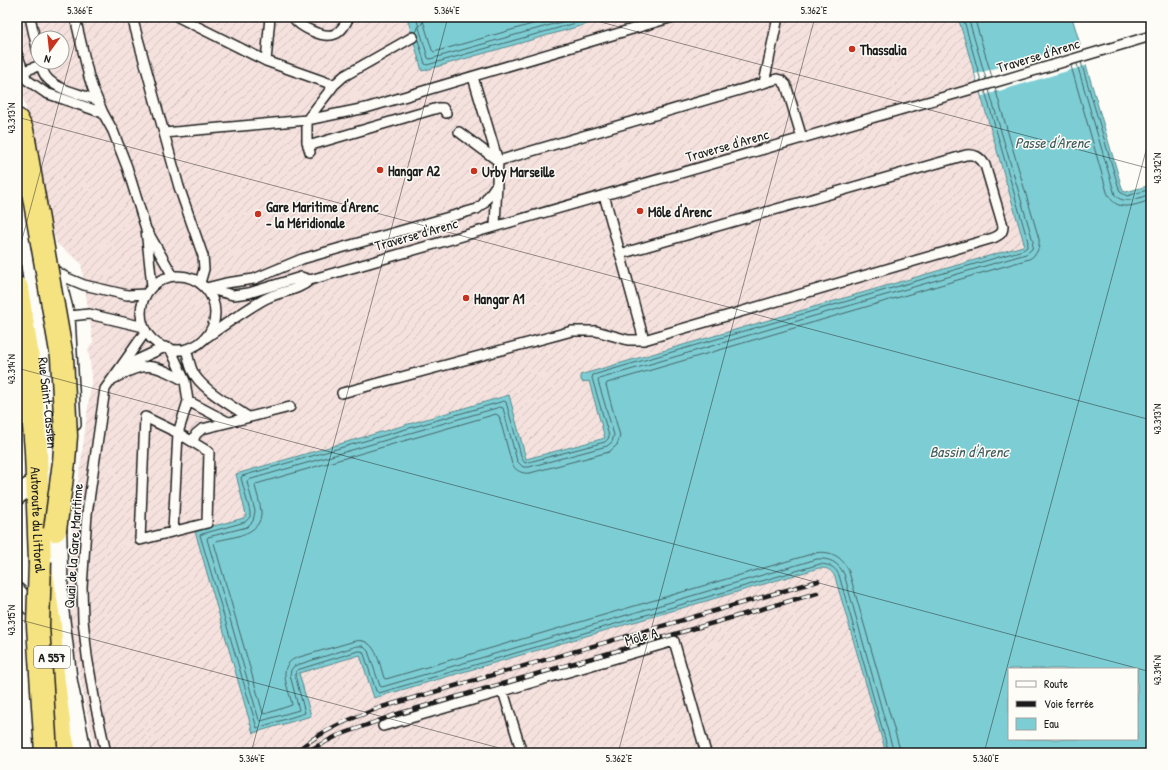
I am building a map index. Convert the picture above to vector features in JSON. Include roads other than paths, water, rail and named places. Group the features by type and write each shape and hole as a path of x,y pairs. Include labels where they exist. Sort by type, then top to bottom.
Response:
{"highway":[{"path":"17,120 22,130 24,140 62,357 65,442 59,530"},
{"name":"Autoroute du Littoral","path":"17,288 29,364 36,451 48,562 38,626 46,753"},
{"name":"A 557","path":"48,562 50,626 55,691 60,730 65,753"}],"street":[{"name":"Rue Saint-Cassien","path":"17,174 38,303 53,439 59,530 48,562 57,608 66,682 79,753"},
{"name":"Rue Saint-Cassien","path":"17,335 23,387 23,492 43,687 54,753"},
{"path":"17,592 34,610"}],"lane":[{"path":"30,17 33,30"},
{"path":"75,17 89,77 97,100 116,138 146,229 173,276"},
{"path":"132,17 179,187 203,256 203,286"},
{"path":"178,17 266,61 334,85"},
{"path":"266,61 270,17"},
{"path":"293,17 296,21 312,31 330,35 338,33 349,17"},
{"path":"164,133 307,120 366,108 673,17"},
{"path":"764,83 778,17"},
{"name":"Traverse d'Arenc","path":"205,339 265,299 304,286 310,280 1151,36"},
{"path":"413,37 344,76 334,85 307,120 306,135 309,149 438,108 443,108 446,113"},
{"path":"17,54 27,80 46,93 104,113"},
{"path":"24,71 30,68"},
{"path":"42,70 47,78 54,84 97,100"},
{"path":"473,77 498,161 495,226"},
{"path":"498,161 777,79 786,85 802,138"},
{"path":"459,132 498,161"},
{"path":"342,392 572,332 596,331 628,340 644,340 999,236 1003,230 1002,221 985,165 978,156 966,155 620,254"},
{"path":"203,286 254,279 302,259 477,209 483,204 497,184"},
{"path":"604,195 644,340"},
{"path":"146,229 152,286"},
{"path":"30,248 59,274 84,285 127,295 146,294"},
{"path":"59,274 70,316 77,438"},
{"path":"173,276 182,276 192,278 203,286 212,298 215,309 215,320 205,339 186,349 167,348 154,341 145,329 141,316 142,305 146,294 152,286 161,280 173,276"},
{"name":"Traverse d'Arenc","path":"203,286 233,295 249,293 301,277 310,280"},
{"path":"273,296 289,281"},
{"path":"70,316 89,314 145,329"},
{"name":"Quai de la Gare Maritime","path":"106,753 95,703 83,620 82,587 87,514 105,389 145,329"},
{"path":"120,368 167,348"},
{"path":"167,348 185,381 188,402 178,433 172,532"},
{"path":"186,349 192,370 201,383 248,417"},
{"path":"112,380 132,369 146,366 158,368 185,381"},
{"path":"188,402 228,422"},
{"path":"193,442 196,434 202,429 290,407"},
{"path":"145,417 178,433 209,452 207,523 140,540 145,417"},
{"name":"Môle A","path":"382,726 674,641 706,753"},
{"path":"503,691 522,753"}],"water":[{"path":"407,17 612,17 422,71"},
{"name":"Bassin d'Arenc","path":"958,17 1072,17 1123,191 1126,192 1151,185 1151,753 886,753 835,577 830,571 822,568 374,698 360,655 299,673 311,716 253,733 195,531 244,518 246,515 236,474 509,395 526,459 605,438 589,381 582,382 580,375 1023,246 1024,243"}],"railway":[{"path":"295,753 304,745 325,732 382,707 818,581"},
{"path":"304,753 337,736 394,715 817,593"}],"place":[{"name":"Thassalia","path":"852,49"},
{"name":"Hangar A2","path":"380,170"},
{"name":"Urby Marseille","path":"474,171"},
{"name":"Môle d'Arenc","path":"640,211"},
{"name":"Gare Maritime d'Arenc - la Méridionale","path":"258,214"},
{"name":"Hangar A1","path":"466,298"}],"water label":[{"name":"Passe d'Arenc","path":"1052,142"}]}
